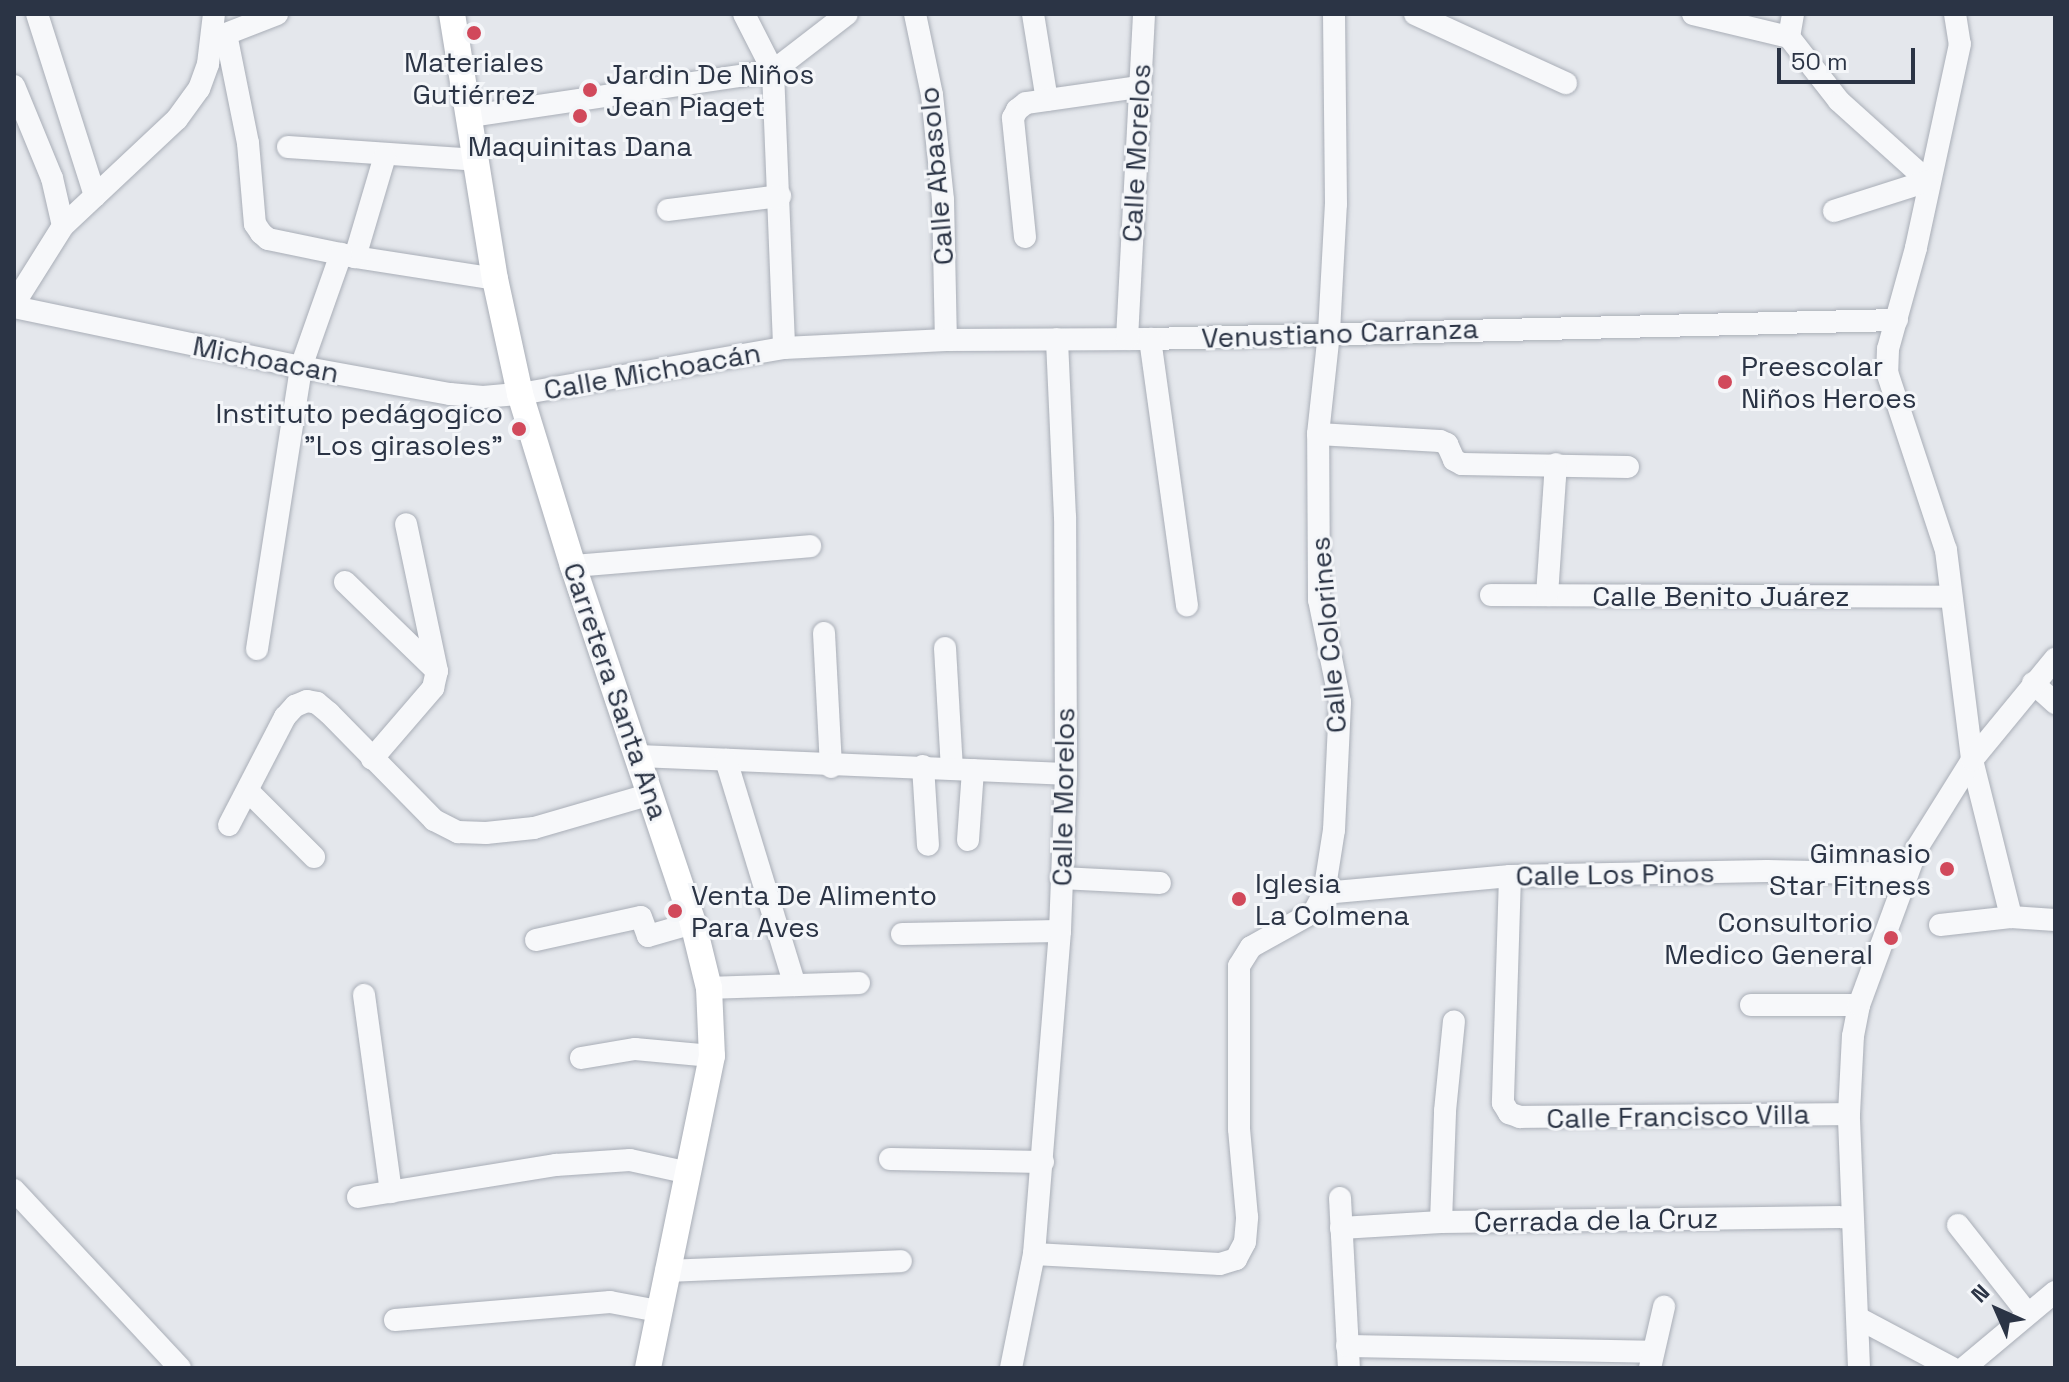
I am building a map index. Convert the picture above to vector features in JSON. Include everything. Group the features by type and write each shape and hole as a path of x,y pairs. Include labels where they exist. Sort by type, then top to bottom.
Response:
{"main road":[{"name":"Carretera Santa Ana","path":"452,14 471,116 495,279 520,394 573,566 693,923 709,988 712,1056 685,1172 648,1368"}],"street":[{"path":"37,14 95,196"},
{"path":"214,14 248,143 255,224 268,239 495,279"},
{"path":"14,305 63,226 177,119 199,89 219,36 277,14"},
{"path":"744,14 773,71 784,348"},
{"path":"471,116 773,71 847,14"},
{"name":"Calle Abasolo","path":"915,14 932,95 943,200 946,340"},
{"path":"1033,14 1047,100"},
{"name":"Calle Morelos","path":"1127,339 1144,14"},
{"name":"Calle Colorines","path":"1324,893 1334,830 1340,702 1319,600 1318,434 1329,332 1336,204 1334,14"},
{"path":"1415,14 1566,83"},
{"path":"1693,14 1789,37 1839,101 1928,181"},
{"path":"1789,37 1793,14"},
{"path":"1955,14 1960,44 1888,349 1887,372 1946,550 1972,760 2011,917"},
{"path":"14,86 52,178 63,226"},
{"path":"1025,237 1013,118 1021,106 1139,87"},
{"path":"288,147 477,160"},
{"path":"257,649 301,367 385,156"},
{"path":"1834,211 1928,181"},
{"path":"668,210 780,196"},
{"name":"Michoacan","path":"14,305 301,367 450,394 520,394"},
{"name":"Venustiano Carranza","path":"784,348 946,340 1150,339 1329,332 1897,320"},
{"name":"Calle Morelos","path":"1011,1368 1034,1254 1060,931 1066,774 1065,517 1057,339"},
{"path":"1150,339 1187,605"},
{"name":"Calle Michoacán","path":"520,394 784,348"},
{"path":"1318,434 1440,441 1447,444 1454,460 1462,464 1628,467"},
{"path":"1547,595 1556,464"},
{"path":"372,759 428,695 437,671 406,524"},
{"path":"573,566 810,546"},
{"path":"345,582 437,671"},
{"name":"Calle Benito Juárez","path":"1491,595 1951,597"},
{"path":"824,633 831,767"},
{"path":"945,648 962,769 968,840"},
{"path":"1859,1368 1849,1114 1853,1036 1859,1005 1917,848 1972,760 2055,659"},
{"path":"2033,683 2055,703"},
{"path":"229,825 249,792 285,717 295,706 307,701 317,703 329,713 434,820 458,832 486,833 534,828 651,794"},
{"path":"638,756 831,767 923,766 1066,774"},
{"path":"726,760 795,985"},
{"path":"923,766 928,845"},
{"path":"249,792 314,857"},
{"name":"Calle Los Pinos","path":"1324,893 1510,876 1767,871 1907,874"},
{"name":"Calle Francisco Villa","path":"1510,876 1503,1103 1509,1113 1520,1117 1849,1114"},
{"path":"1061,878 1160,883"},
{"path":"1034,1254 1220,1264 1236,1259 1245,1242 1247,1217 1239,1129 1239,966 1251,947 1314,912 1324,893"},
{"path":"536,940 641,917 648,936 693,923"},
{"path":"1940,925 2011,917 2055,920"},
{"path":"902,934 1060,931"},
{"path":"709,988 859,983"},
{"path":"364,995 391,1192"},
{"path":"1751,1005 1859,1005"},
{"path":"1441,1222 1445,1111 1454,1021"},
{"path":"581,1058 635,1049 712,1056"},
{"path":"890,1159 1043,1162"},
{"path":"358,1197 556,1165 630,1160 685,1172"},
{"path":"14,1190 180,1368"},
{"path":"1340,1198 1348,1357 1651,1360 1664,1307"},
{"name":"Cerrada de la Cruz","path":"1341,1228 1441,1222 1851,1217"},
{"path":"1958,1225 2028,1314"},
{"path":"666,1271 901,1261"},
{"path":"1964,1368 2055,1292"},
{"path":"395,1320 610,1302 658,1311"},
{"path":"1858,1318 1952,1368"}],"place":[{"name":"Materiales Gutiérrez","path":"474,33"},
{"name":"Jardin De Niños Jean Piaget","path":"590,90"},
{"name":"Maquinitas Dana","path":"580,116"},
{"name":"Preescolar Niños Heroes","path":"1725,382"},
{"name":"Instituto pedágogico \"Los girasoles\"","path":"519,429"},
{"name":"Gimnasio Star Fitness","path":"1947,869"},
{"name":"Iglesia La Colmena","path":"1239,899"},
{"name":"Venta De Alimento Para Aves","path":"675,911"},
{"name":"Consultorio Medico General","path":"1891,938"}]}
